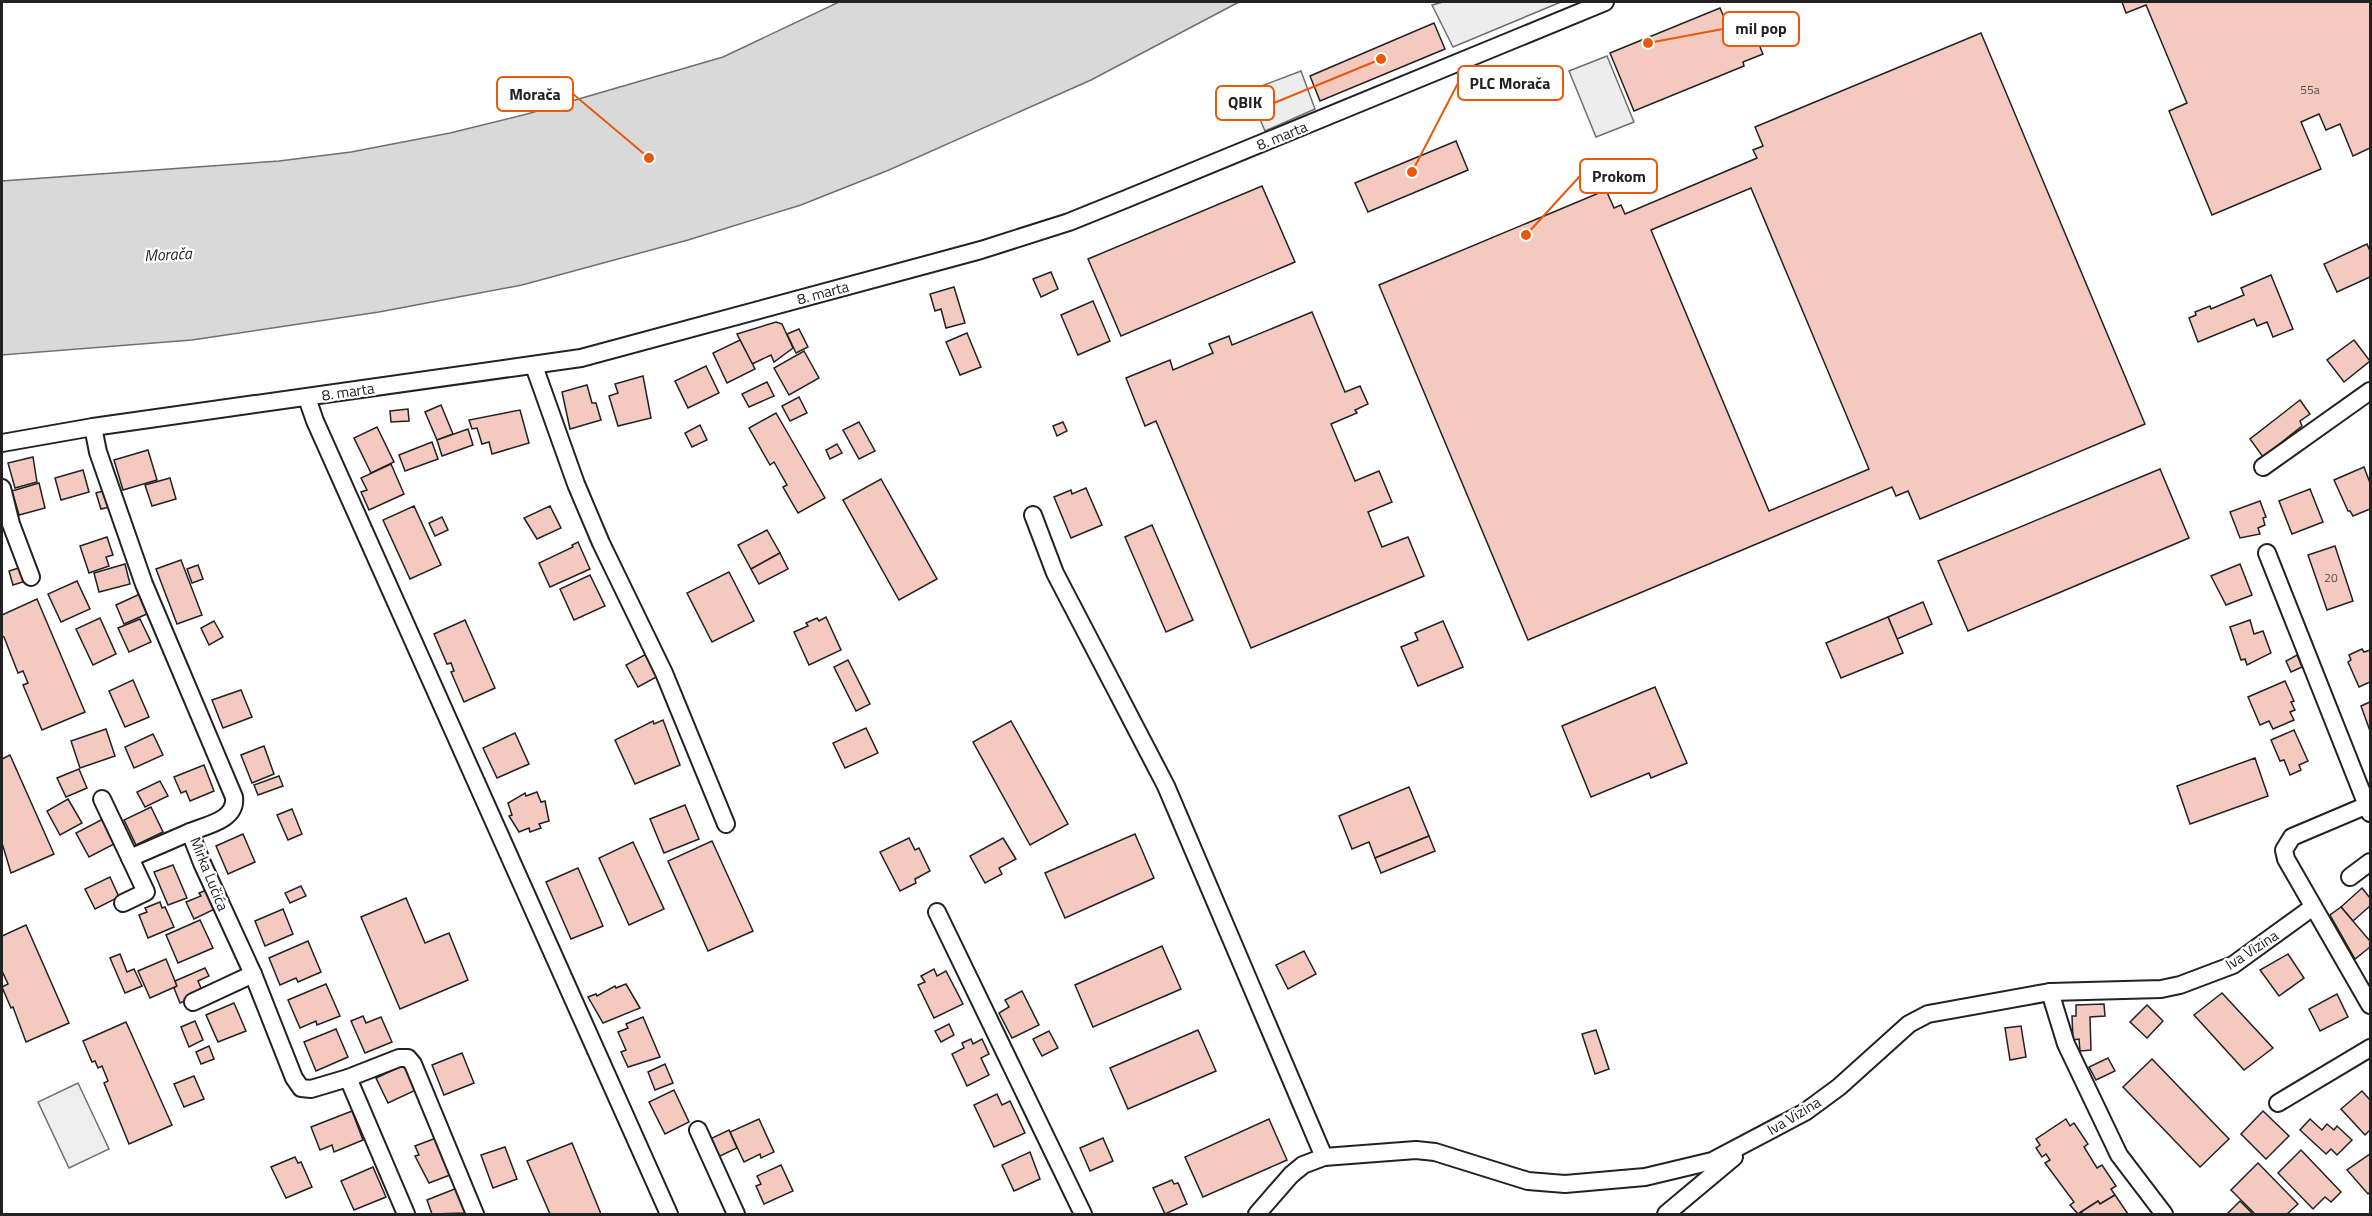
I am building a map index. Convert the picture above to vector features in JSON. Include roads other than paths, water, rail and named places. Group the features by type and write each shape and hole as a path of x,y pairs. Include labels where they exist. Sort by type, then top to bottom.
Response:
{"street":[{"name":"8. marta","path":"2,443 93,427 534,366 644,343 981,250 1069,222 1605,2"},
{"path":"534,366 576,483 601,543 664,673 726,824"},
{"path":"2263,467 2370,391"},
{"path":"307,398 319,432 669,1215"},
{"name":"Mirka Lučića","path":"93,427 98,452 144,584 234,797 233,810 228,816 190,832 202,863 253,974 294,1078 301,1088 311,1089 348,1078"},
{"path":"2,488 11,524 31,577"},
{"path":"1033,515 1055,573 1166,786 1324,1157"},
{"path":"2267,553 2369,808 2292,837 2286,843 2286,859 2370,1005"},
{"path":"102,799 146,892 123,903"},
{"path":"130,858 190,832"},
{"path":"2350,877 2370,862"},
{"name":"Iva Vizina","path":"1257,1215 1291,1175 1303,1166 1324,1157 1416,1150 1435,1152 1528,1180 1565,1184 1645,1177 1712,1161 1805,1112 1831,1094 1909,1024 1928,1014 2050,992 2161,989 2206,977 2233,965 2313,907"},
{"path":"938,912 1083,1215"},
{"path":"193,1002 253,974"},
{"path":"2050,992 2066,1044 2119,1155 2164,1215"},
{"path":"2278,1103 2370,1048"},
{"path":"406,1215 348,1078 399,1058 408,1058 413,1064 475,1215"},
{"path":"698,1130 736,1215"},
{"path":"1666,1215 1751,1142"}],"water":[{"path":"839,2 1239,2 1091,80 889,170 801,205 688,240 522,285 379,312 192,340 2,355 2,181 279,161 351,152 450,133 527,114 723,57"}],"place":[{"name":"mil pop","path":"1648,43"},
{"name":"QBIK","path":"1381,59"},
{"name":"Morača","path":"649,158"},
{"name":"PLC Morača","path":"1412,172"},
{"name":"Prokom","path":"1526,235"}]}
